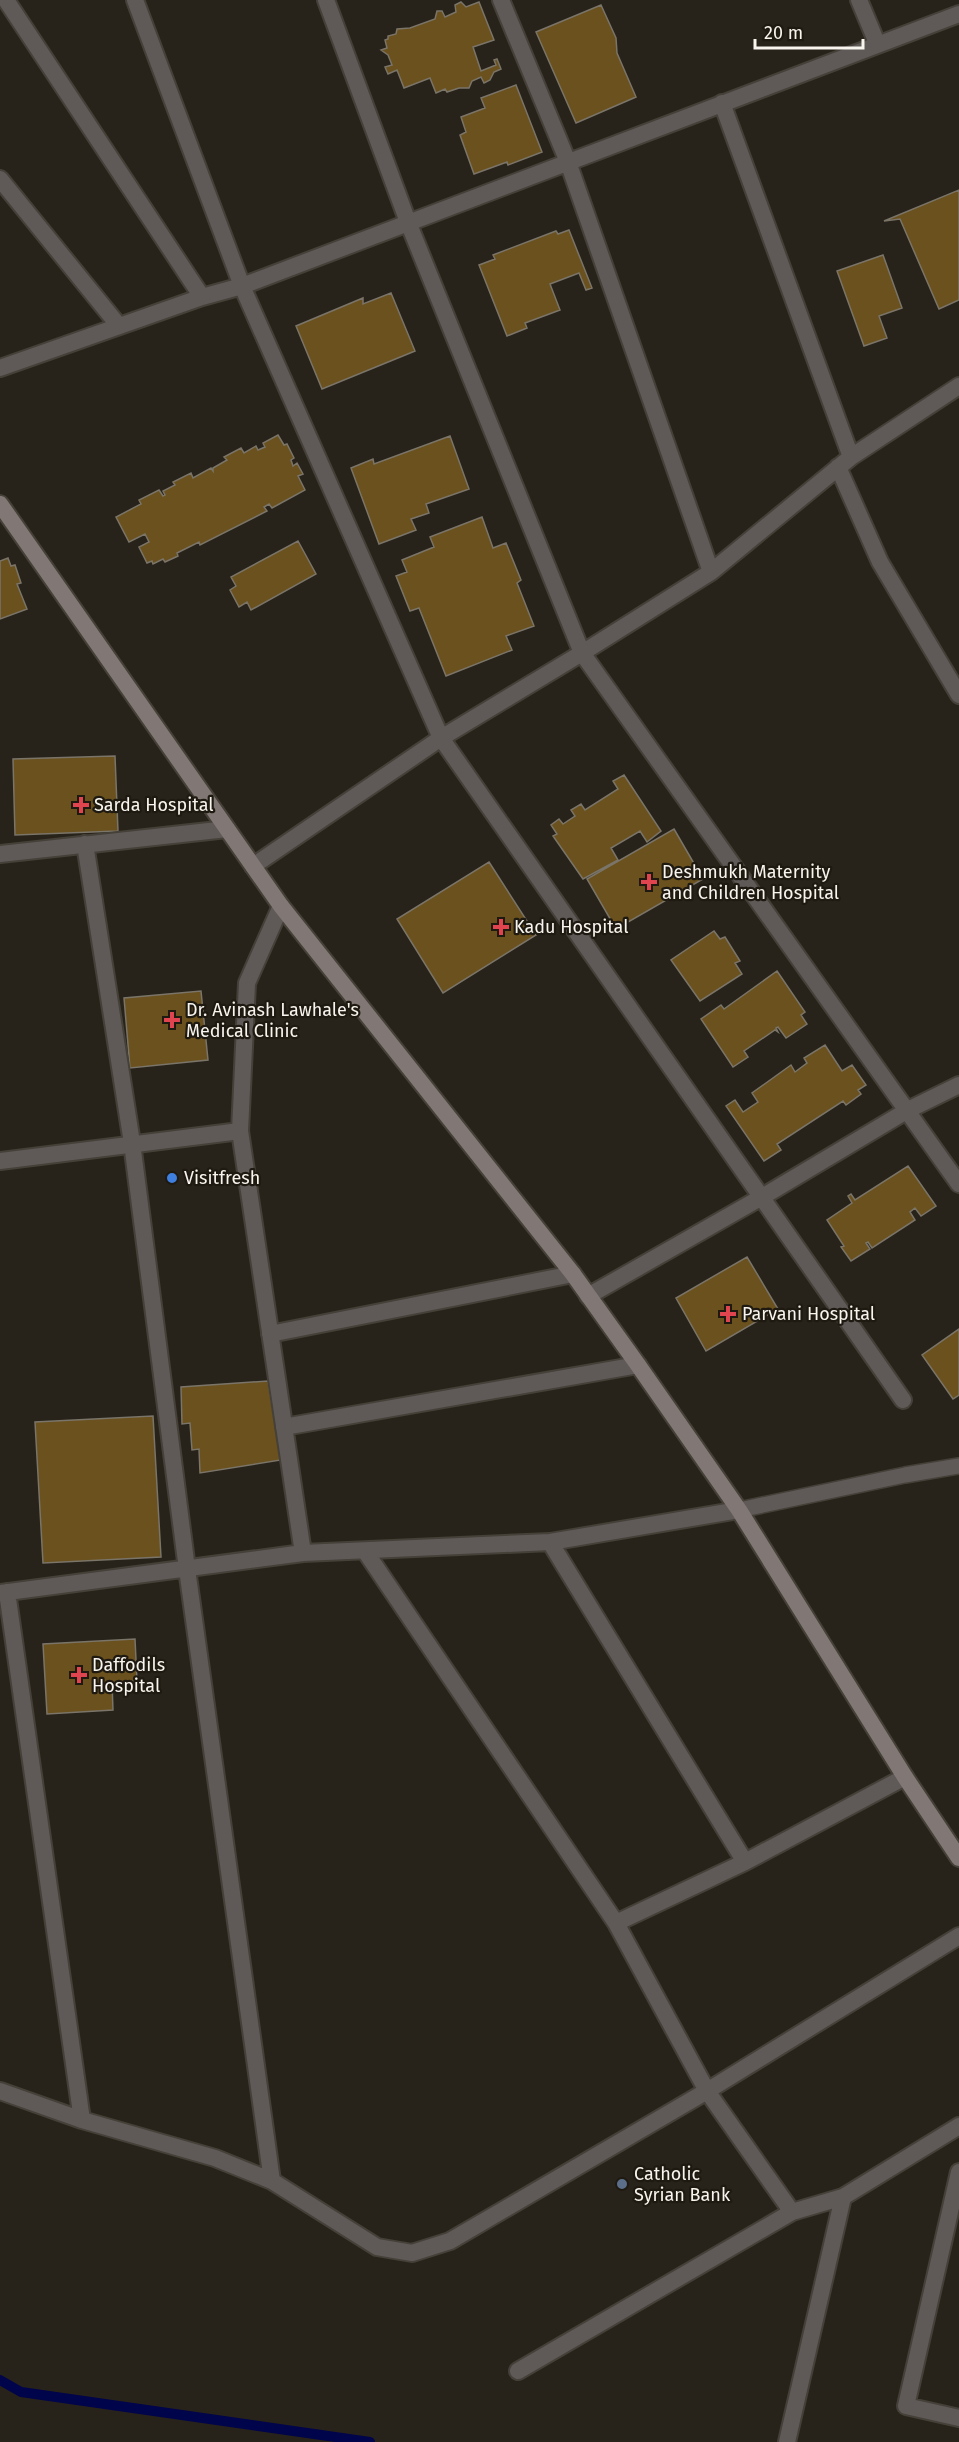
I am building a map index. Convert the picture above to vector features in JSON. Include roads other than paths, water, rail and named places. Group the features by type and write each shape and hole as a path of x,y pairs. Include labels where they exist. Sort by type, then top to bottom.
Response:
{"main road":[{"path":"0,504 281,906 573,1274 638,1365 739,1510 905,1777 959,1858"}],"street":[{"path":"6,0 202,297"},
{"path":"135,0 242,286 441,738 903,1400"},
{"path":"327,0 408,222 582,653 959,1184"},
{"path":"501,0 568,162 711,572"},
{"path":"860,0 878,43"},
{"path":"0,368 202,297 242,286 959,14"},
{"path":"722,103 880,562 959,695"},
{"path":"0,179 119,326"},
{"path":"253,866 441,738 711,572 844,462 959,386"},
{"path":"1,851 227,829"},
{"path":"85,844 132,1143 187,1569 272,2181"},
{"path":"281,906 247,983 240,1131 303,1553"},
{"path":"588,1296 762,1197 908,1110 959,1085"},
{"path":"0,1161 240,1131"},
{"path":"270,1334 573,1274"},
{"path":"284,1427 638,1365"},
{"path":"82,2120 3,1592 303,1553 550,1542 739,1510"},
{"path":"550,1542 745,1862"},
{"path":"365,1551 616,1923 707,2091 792,2212"},
{"path":"616,1923 745,1862 905,1777"},
{"path":"0,2091 82,2120 215,2158 272,2181 377,2247 412,2253 450,2241 707,2091 959,1936"},
{"path":"518,2371 792,2212 843,2198 959,2126"},
{"path":"959,2172 906,2406 959,2418"},
{"path":"787,2439 843,2198"}],"lane":[{"path":"739,1510 959,1466"}],"waterway":[{"path":"0,2380 21,2392 370,2442"}],"place":[{"name":"Sarda Hospital","path":"81,805"},
{"name":"Deshmukh Maternity and Children Hospital","path":"649,882"},
{"name":"Kadu Hospital","path":"501,927"},
{"name":"Dr. Avinash Lawhale's Medical Clinic","path":"172,1020"},
{"name":"Visitfresh","path":"172,1178"},
{"name":"Parvani Hospital","path":"728,1314"},
{"name":"Daffodils Hospital","path":"79,1675"},
{"name":"Catholic Syrian Bank","path":"622,2184"}]}
